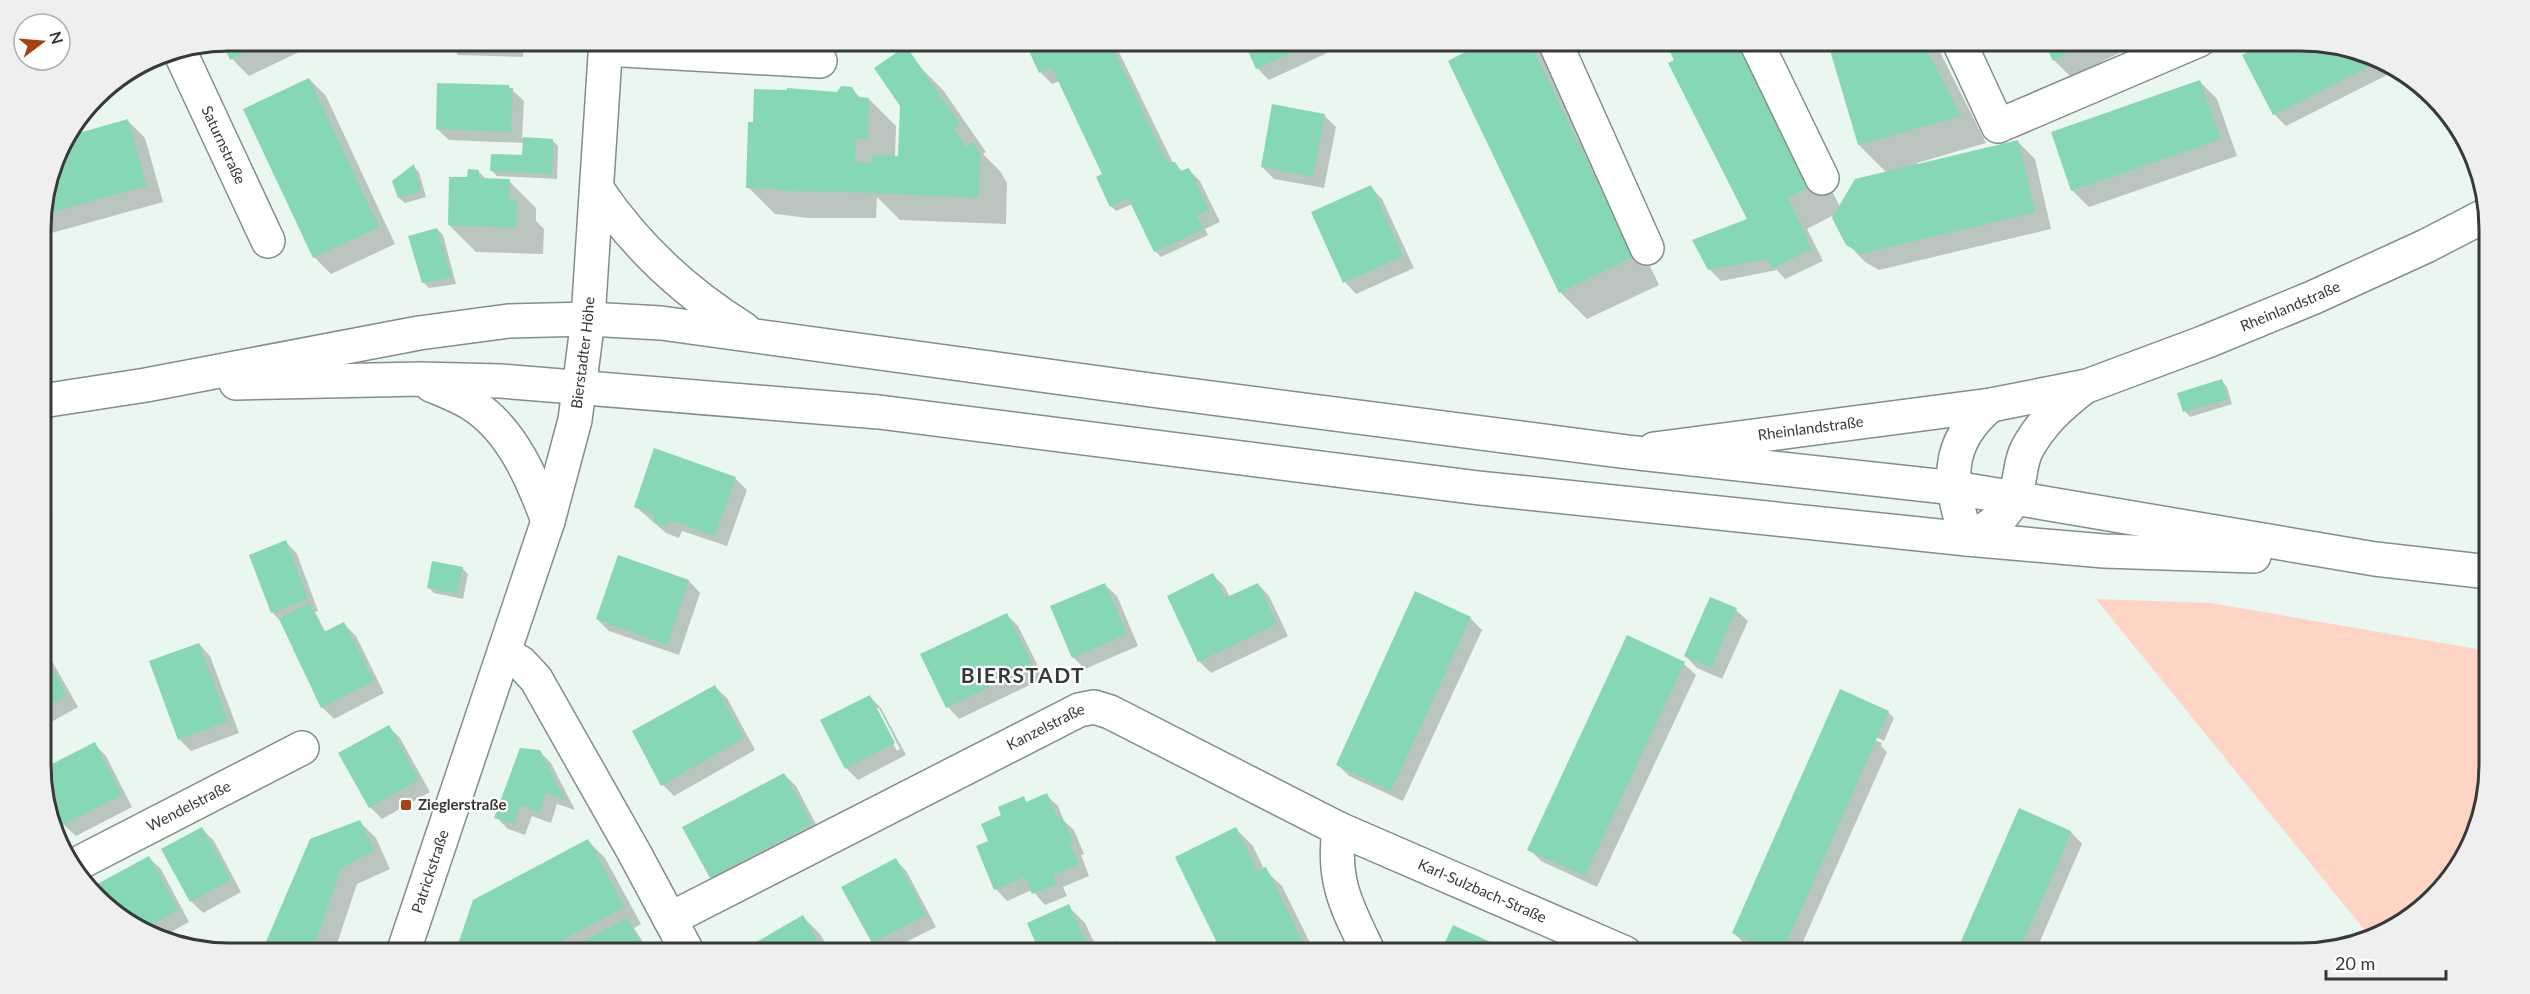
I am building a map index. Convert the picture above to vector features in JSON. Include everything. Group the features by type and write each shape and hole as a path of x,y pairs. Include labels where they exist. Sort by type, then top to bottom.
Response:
{"main road":[{"name":"Bierstadter Höhe","path":"505,653 548,521 575,420 588,319 606,51"},
{"path":"692,51 820,60"},
{"path":"1559,51 1647,248"},
{"path":"1760,51 1821,178"},
{"path":"1964,51 1998,126 2173,51"},
{"name":"Saturnstraße","path":"182,57 268,241"},
{"path":"597,189 616,218 667,272 715,311 754,336"},
{"name":"Rheinlandstraße","path":"1628,452 1991,405 2087,386 2205,342 2312,298 2426,246 2478,219"},
{"path":"51,400 146,385 419,333 508,321 588,319 661,323 1628,452 1955,488 2375,559 2479,571"},
{"path":"146,385 421,380 508,381 879,412 1479,488 1967,539 2104,551 2375,559"},
{"path":"421,380 472,404 499,427 533,484 548,521"},
{"name":"Rheinlandstraße","path":"1967,539 1996,523 2006,513 2016,497 2026,451 2049,416 2087,386"},
{"path":"1967,539 1957,508 1955,458 1959,443 1978,416 1991,405"},
{"path":"505,653 521,663 536,679 683,943"},
{"name":"Patrickstraße","path":"406,943 485,706 505,653"},
{"name":"Kanzelstraße","path":"669,918 1079,710 1094,708 1110,712 1339,829"},
{"name":"Wendelstraße","path":"80,862 302,748"},
{"path":"1339,829 1336,854 1338,878 1346,903 1365,943"},
{"name":"Karl-Sulzbach-Straße","path":"1339,829 1602,943"}],"shaded area":[{"path":"2096,599 2211,603 2479,649 2479,776 2470,822 2461,844 2435,882 2409,906 2390,919 2365,931"}],"building":[{"path":"226,51 249,51 230,60"},
{"path":"899,51 909,51 960,124 954,129 966,147 973,142 980,154 979,198 746,188 748,122 753,122 754,89 787,90 787,88 837,92 841,86 852,87 858,97 869,98 868,139 856,139 855,162 872,163 872,155 898,156 900,106 874,68"},
{"path":"1029,51 1114,51 1167,162 1175,162 1181,171 1189,168 1209,210 1197,216 1204,229 1154,252 1128,198 1110,207 1096,177 1102,174 1052,68 1039,73"},
{"path":"1248,51 1294,51 1256,69"},
{"path":"1467,51 1534,51 1633,257 1559,293 1448,61"},
{"path":"1670,51 1749,51 1816,184 1788,198 1812,249 1772,268 1767,259 1708,270 1692,240 1747,219 1668,63 1674,60"},
{"path":"1830,51 1928,51 1961,116 1858,145"},
{"path":"2048,51 2073,51 2053,61"},
{"path":"2249,51 2312,51 2335,54 2371,65 2273,115 2242,55"},
{"path":"309,78 379,227 313,258 243,109"},
{"path":"2200,80 2221,139 2071,191 2051,132"},
{"path":"437,83 509,85 509,88 513,88 511,132 436,129"},
{"path":"1272,104 1325,114 1313,177 1261,167"},
{"path":"128,119 147,186 52,212 57,183 69,150 79,133"},
{"path":"523,137 553,139 552,174 490,171 491,154 522,155"},
{"path":"2018,140 2035,212 1861,254 1846,245 1832,218 1855,179"},
{"path":"414,164 421,192 398,198 392,181"},
{"path":"468,169 479,170 479,178 510,179 509,200 517,200 516,228 448,225 449,177 467,177"},
{"path":"1371,185 1403,256 1343,283 1311,212"},
{"path":"437,228 452,278 422,283 408,236"},
{"path":"2222,379 2228,399 2183,412 2177,393"},
{"path":"654,448 736,477 715,536 670,520 667,527 653,522 655,515 634,507"},
{"path":"286,540 308,599 271,613 249,555"},
{"path":"618,555 689,580 667,645 596,619"},
{"path":"432,561 463,567 457,594 427,588"},
{"path":"1213,573 1225,598 1258,583 1277,624 1198,662 1167,596"},
{"path":"1105,583 1127,634 1072,658 1050,606"},
{"path":"1415,591 1471,617 1391,791 1336,765"},
{"path":"1710,597 1737,608 1711,668 1684,656"},
{"path":"309,603 324,632 344,622 374,681 321,708 279,619"},
{"path":"1007,613 1033,666 946,708 920,654"},
{"path":"1627,635 1685,662 1585,876 1527,850"},
{"path":"199,643 228,721 178,740 149,661"},
{"path":"51,666 67,695 51,704"},
{"path":"715,685 744,738 661,786 632,731"},
{"path":"1840,689 1889,711 1786,943 1755,943 1732,933"},
{"path":"870,695 895,743 845,769 820,720"},
{"path":"389,725 419,780 369,808 338,753"},
{"path":"95,742 122,795 63,825 54,799 51,764"},
{"path":"520,748 540,750 565,800 546,793 539,812 520,805 514,824 494,818"},
{"path":"784,773 812,824 710,878 682,827"},
{"path":"1047,793 1058,818 1062,817 1074,842 1070,844 1079,864 1053,875 1057,884 1032,894 1025,877 994,890 976,846 988,841 981,824 1001,815 998,807 1024,796 1026,802"},
{"path":"2019,808 2071,831 2022,943 1960,943"},
{"path":"360,820 374,851 341,868 315,943 265,943 310,839"},
{"path":"202,827 231,880 190,902 161,849"},
{"path":"1236,827 1257,871 1266,867 1303,943 1217,943 1175,857"},
{"path":"588,839 625,907 558,943 458,943 473,900"},
{"path":"149,856 179,910 150,925 130,913 97,884"},
{"path":"896,858 926,915 872,943 841,887"},
{"path":"1069,904 1087,943 1036,943 1027,923"},
{"path":"803,915 819,943 754,943"},
{"path":"627,918 641,943 583,943"},
{"path":"1453,925 1493,943 1445,943"}],"place":[{"name":"Zieglerstraße","path":"406,805"}],"district":[{"name":"BIERSTADT","path":"1023,676"}]}
